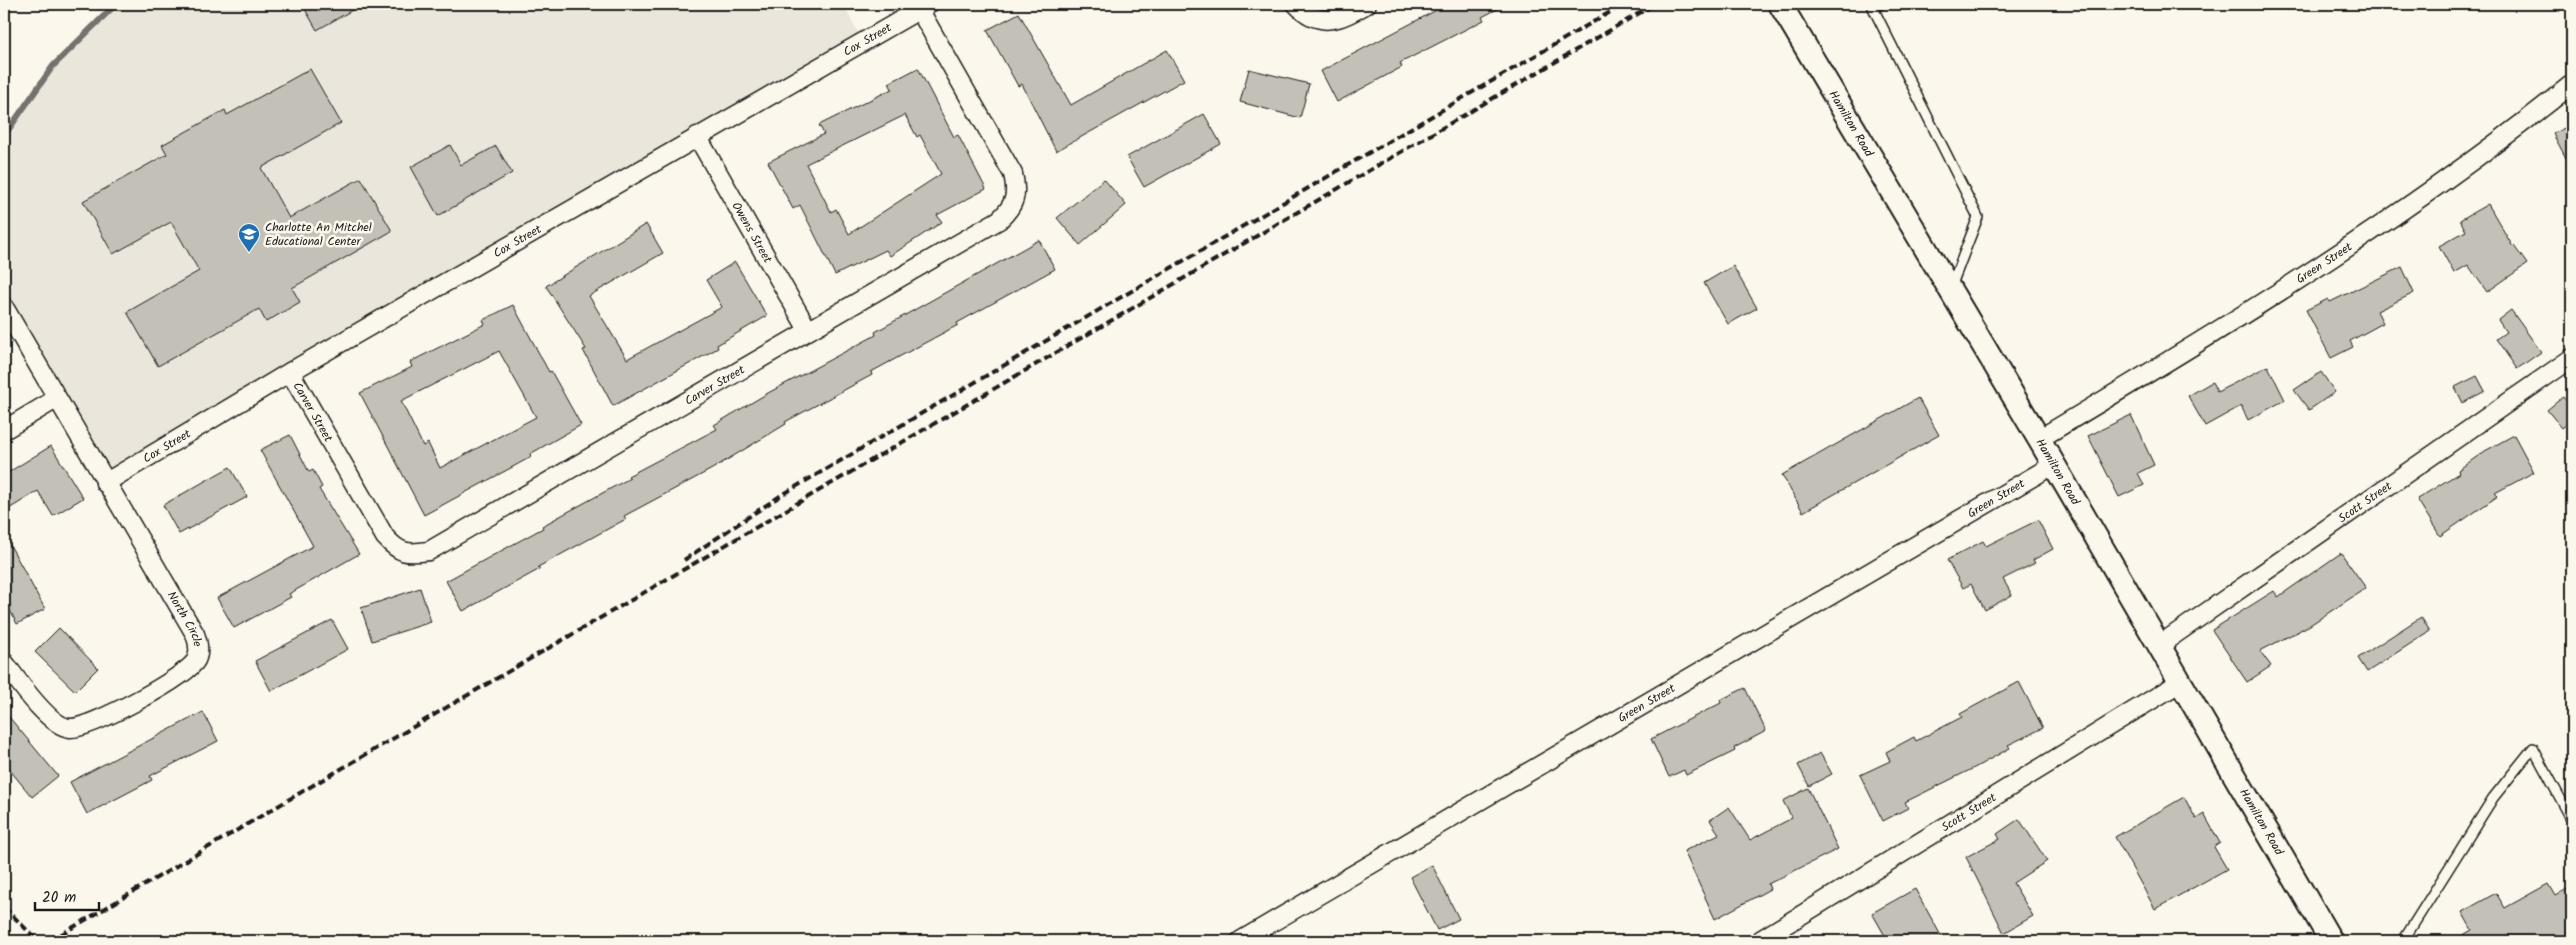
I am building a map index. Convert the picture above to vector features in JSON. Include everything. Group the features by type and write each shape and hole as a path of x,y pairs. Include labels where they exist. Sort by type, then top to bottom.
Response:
{"street":[{"path":"1296,4 1312,17 1328,20 1345,16 1367,4"},
{"name":"Hamilton Road","path":"1780,4 2039,439 2331,941"},
{"name":"Cox Street","path":"105,483 290,372 924,7"},
{"name":"Carver Street","path":"290,372 385,537 396,550 412,554 429,551 999,220 1015,202 1017,189 1013,174 924,7"},
{"name":"Green Street","path":"2039,439 2293,285 2438,186 2572,84"},
{"name":"Owens Street","path":"697,136 808,330"},
{"name":"North Circle","path":"4,307 105,483 195,634 199,646 197,658 181,675 102,719 86,726 70,728 56,724 4,662"},
{"name":"Scott Street","path":"2158,646 2572,358"},
{"path":"4,430 56,399"},
{"name":"Green Street","path":"1240,941 2053,465"},
{"name":"Scott Street","path":"1760,941 2180,684"}],"lane":[{"path":"1880,4 1873,8 1978,217 1950,290"},
{"path":"2403,941 2493,798 2533,748 2572,820"}],"shaded area":[{"name":"Charlotte An Mitchel Educational Center","path":"116,4 843,4 863,42 105,483 4,307 4,136 53,66"}],"building":[{"path":"302,4 363,4 317,30"},
{"path":"1448,4 1507,4 1482,17 1484,20 1400,63 1402,67 1337,102 1321,71"},
{"path":"1019,13 1071,105 1167,50 1184,80 1056,151 1022,84 1018,86 987,30"},
{"path":"918,68 954,137 958,135 986,189 937,215 942,222 890,256 886,250 835,275 800,205 793,209 768,162 824,134 819,125 892,89 889,83","holes":["905,115 917,137 920,135 941,174 849,234 836,209 831,212 806,164"]},
{"path":"310,69 341,123 261,168 289,218 361,178 392,231 292,288 300,302 266,322 259,309 158,366 127,312 199,271 171,222 113,254 83,201 167,154 162,145 225,110 227,115"},
{"path":"1249,69 1309,84 1300,118 1240,102"},
{"path":"1204,114 1221,144 1144,187 1127,157"},
{"path":"2572,124 2572,169 2553,134"},
{"path":"450,145 461,165 496,146 512,173 438,216 411,167"},
{"path":"1104,179 1126,205 1080,245 1057,218"},
{"path":"2488,204 2513,247 2527,264 2487,292 2468,265 2454,273 2439,246 2466,231 2460,220"},
{"path":"646,224 663,253 589,296 627,359 722,307 706,280 735,262 767,316 717,345 718,348 613,406 583,350 586,349 546,286"},
{"path":"1039,240 1055,269 871,372 872,375 785,422 786,424 712,469 624,516 626,519 463,611 446,581 630,478 628,476 717,429 714,425 768,393 876,335 875,332"},
{"path":"1733,266 1757,308 1728,324 1704,283"},
{"path":"2402,267 2414,293 2377,311 2383,323 2350,341 2353,347 2331,358 2306,310 2328,299 2330,302"},
{"path":"513,305 549,372 551,371 581,425 530,454 531,457 424,515 360,393 412,367 410,362 485,324 483,320","holes":["499,351 536,417 440,468 428,443 423,446 401,401"]},
{"path":"2511,310 2541,352 2517,369 2496,339 2506,332 2498,320"},
{"path":"2268,366 2285,400 2248,420 2241,406 2205,426 2188,396 2212,382 2217,392"},
{"path":"2321,372 2335,392 2309,410 2294,390"},
{"path":"2477,376 2485,391 2463,403 2455,387"},
{"path":"2563,397 2572,408 2572,420 2562,428 2547,410"},
{"path":"1918,398 1939,435 1803,512 1782,475"},
{"path":"2131,415 2154,465 2138,473 2144,485 2119,497 2088,436"},
{"path":"290,435 309,472 313,470 322,487 319,489 359,554 289,594 291,597 234,628 217,598 313,546 260,450"},
{"path":"2514,435 2534,472 2495,493 2498,496 2440,536 2417,499 2459,473 2458,470 2485,451"},
{"path":"51,446 83,498 53,516 38,491 4,512 4,475"},
{"path":"230,467 247,497 179,534 163,505"},
{"path":"2038,520 2053,549 2033,560 2035,563 2003,579 2012,595 1985,610 1971,584 1963,588 1947,560 1983,541 1986,546"},
{"path":"4,534 45,609 17,624 4,599"},
{"path":"2341,553 2366,588 2310,625 2260,651 2271,666 2247,682 2212,630 2274,591 2278,597"},
{"path":"420,588 431,622 372,641 361,608"},
{"path":"2421,617 2430,631 2367,672 2358,658"},
{"path":"332,620 348,649 271,691 255,661"},
{"path":"59,628 98,668 75,691 35,652"},
{"path":"2019,682 2043,728 2008,745 2010,748 1976,767 1905,802 1908,808 1883,821 1860,775 1890,761 1886,752 1914,737 1916,741 1962,717 1960,714"},
{"path":"1745,688 1766,731 1734,748 1735,751 1686,775 1684,770 1669,777 1651,739 1721,703 1720,700"},
{"path":"4,711 58,776 32,797 4,763"},
{"path":"203,712 218,741 150,776 152,780 87,814 70,782"},
{"path":"1820,753 1832,774 1809,786 1798,765"},
{"path":"1808,788 1838,849 1768,884 1770,889 1715,919 1684,851 1719,834 1710,820 1729,807 1750,840 1792,818 1783,801"},
{"path":"2184,797 2196,819 2204,814 2220,843 2214,847 2227,869 2155,909 2115,837"},
{"path":"2019,819 2047,861 2013,883 2033,916 2004,933 1966,857 2000,839 1997,834"},
{"path":"1432,865 1459,919 1437,930 1410,877"},
{"path":"2548,884 2555,896 2572,886 2572,932 2557,941 2452,941 2472,930 2462,912 2496,893 2505,908"},
{"path":"1915,889 1944,941 1888,941 1872,913"}],"waterway":[{"path":"4,136 53,66 116,4"}],"railway":[{"path":"684,560 780,496 1624,4"},
{"path":"50,941 310,787 1655,4"},
{"path":"4,907 38,941"}],"place":[{"name":"Charlotte An Mitchel Educational Center","path":"249,253"}]}
